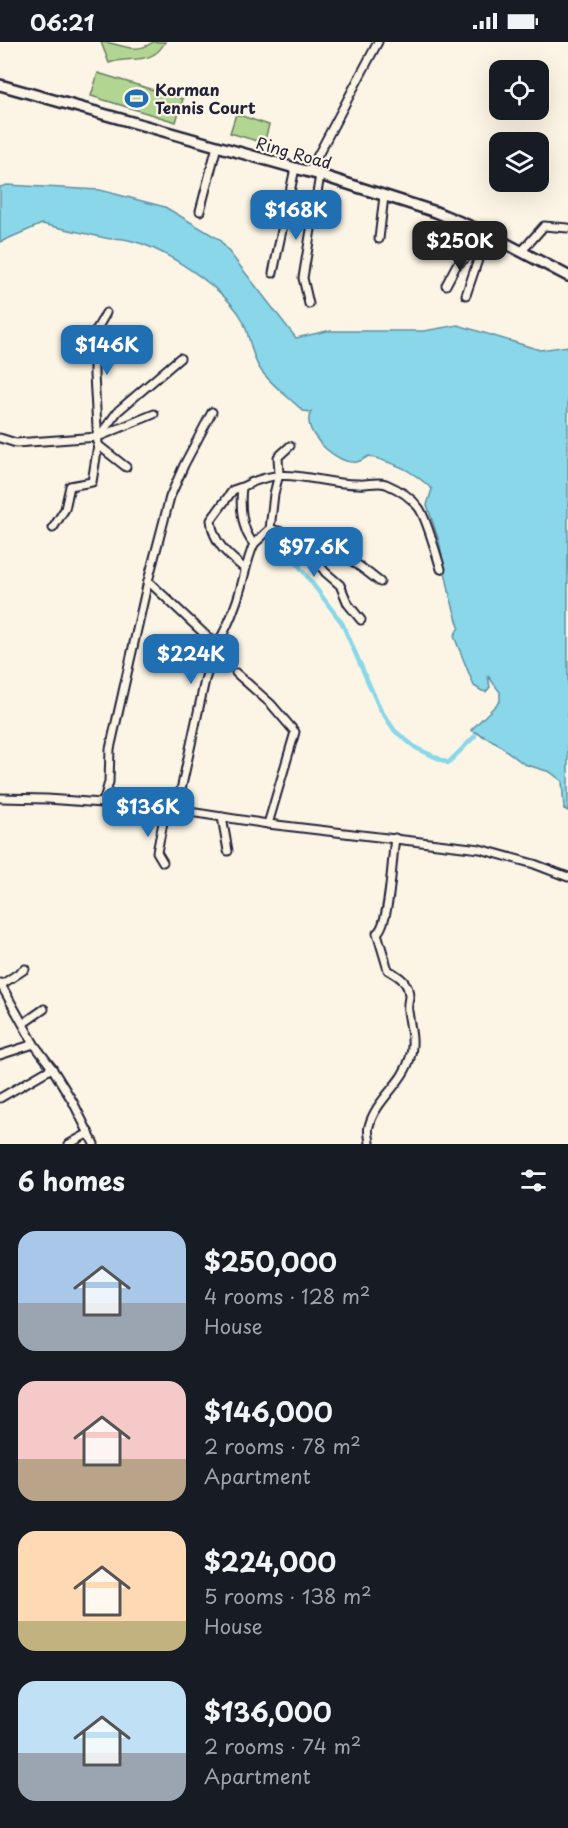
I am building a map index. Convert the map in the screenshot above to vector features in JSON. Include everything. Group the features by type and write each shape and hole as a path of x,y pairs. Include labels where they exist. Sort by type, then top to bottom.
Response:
{"main road":[{"name":"Ring Road","path":"0,85 296,168 444,215 484,232 568,276"}],"street":[{"path":"309,172 378,42"},
{"path":"200,211 217,146"},
{"path":"273,273 296,168"},
{"path":"309,304 303,278 320,176"},
{"path":"379,239 384,196"},
{"path":"522,251 544,226 568,228"},
{"path":"446,285 456,266 478,247 484,232"},
{"path":"466,295 480,254 478,247"},
{"path":"53,528 65,509 70,486 92,482 98,441 94,334 106,313"},
{"path":"98,441 118,411 180,358"},
{"path":"103,803 109,782 110,749 148,581 170,497 212,412"},
{"path":"0,438 16,443 98,441 154,414"},
{"path":"98,441 126,467"},
{"path":"157,807 172,801 181,790 214,648 226,630 236,604 254,544 270,529 279,474 278,457 290,446"},
{"path":"245,569 221,548 212,533 211,520 233,490 279,474 358,484 380,483 405,494 420,509 441,568"},
{"path":"242,487 240,502 245,527 254,544"},
{"path":"270,529 317,539 332,547 380,582"},
{"path":"297,535 325,572 340,585 348,604 361,620"},
{"path":"148,581 213,642 214,648"},
{"path":"236,673 271,704 295,732 268,824"},
{"path":"0,798 157,807 268,824 480,849 534,864 568,877"},
{"path":"163,862 157,852 166,808"},
{"path":"222,817 228,851"},
{"path":"370,1144 368,1128 371,1120 384,1097 394,1087 407,1067 411,1056 411,1024 407,1010 408,987 403,980 388,970 377,933 382,930 388,905 395,838"},
{"path":"24,969 1,984 34,1044 52,1068 94,1144"},
{"path":"24,1023 44,1009"},
{"path":"0,1055 34,1044"},
{"path":"0,1098 52,1068"},
{"path":"69,1144 89,1133"}],"green space":[{"path":"101,42 139,48 153,42 165,42 160,50 147,58 109,63"},
{"name":"Korman Tennis Court","path":"98,73 183,99 176,122 91,96"},
{"path":"236,114 269,125 264,143 230,133"}],"water":[{"path":"7,185 100,190 165,207 219,239 296,338 327,331 424,331 458,325 540,350 568,346 568,811 564,809 562,781 550,772 524,764 495,742 471,730 500,701 500,692 488,676 490,687 486,692 474,686 454,636 459,627 439,541 427,505 432,489 417,476 396,465 369,456 358,462 349,462 326,449 310,428 311,412 303,411 260,369 244,323 232,305 201,277 182,264 142,244 125,239 110,239 42,224 0,242 0,187"}],"waterway":[{"path":"285,547 342,623 380,709 395,731 416,748 448,763 475,736"}],"place":[{"name":"Korman Tennis Court","path":"137,98"}]}
